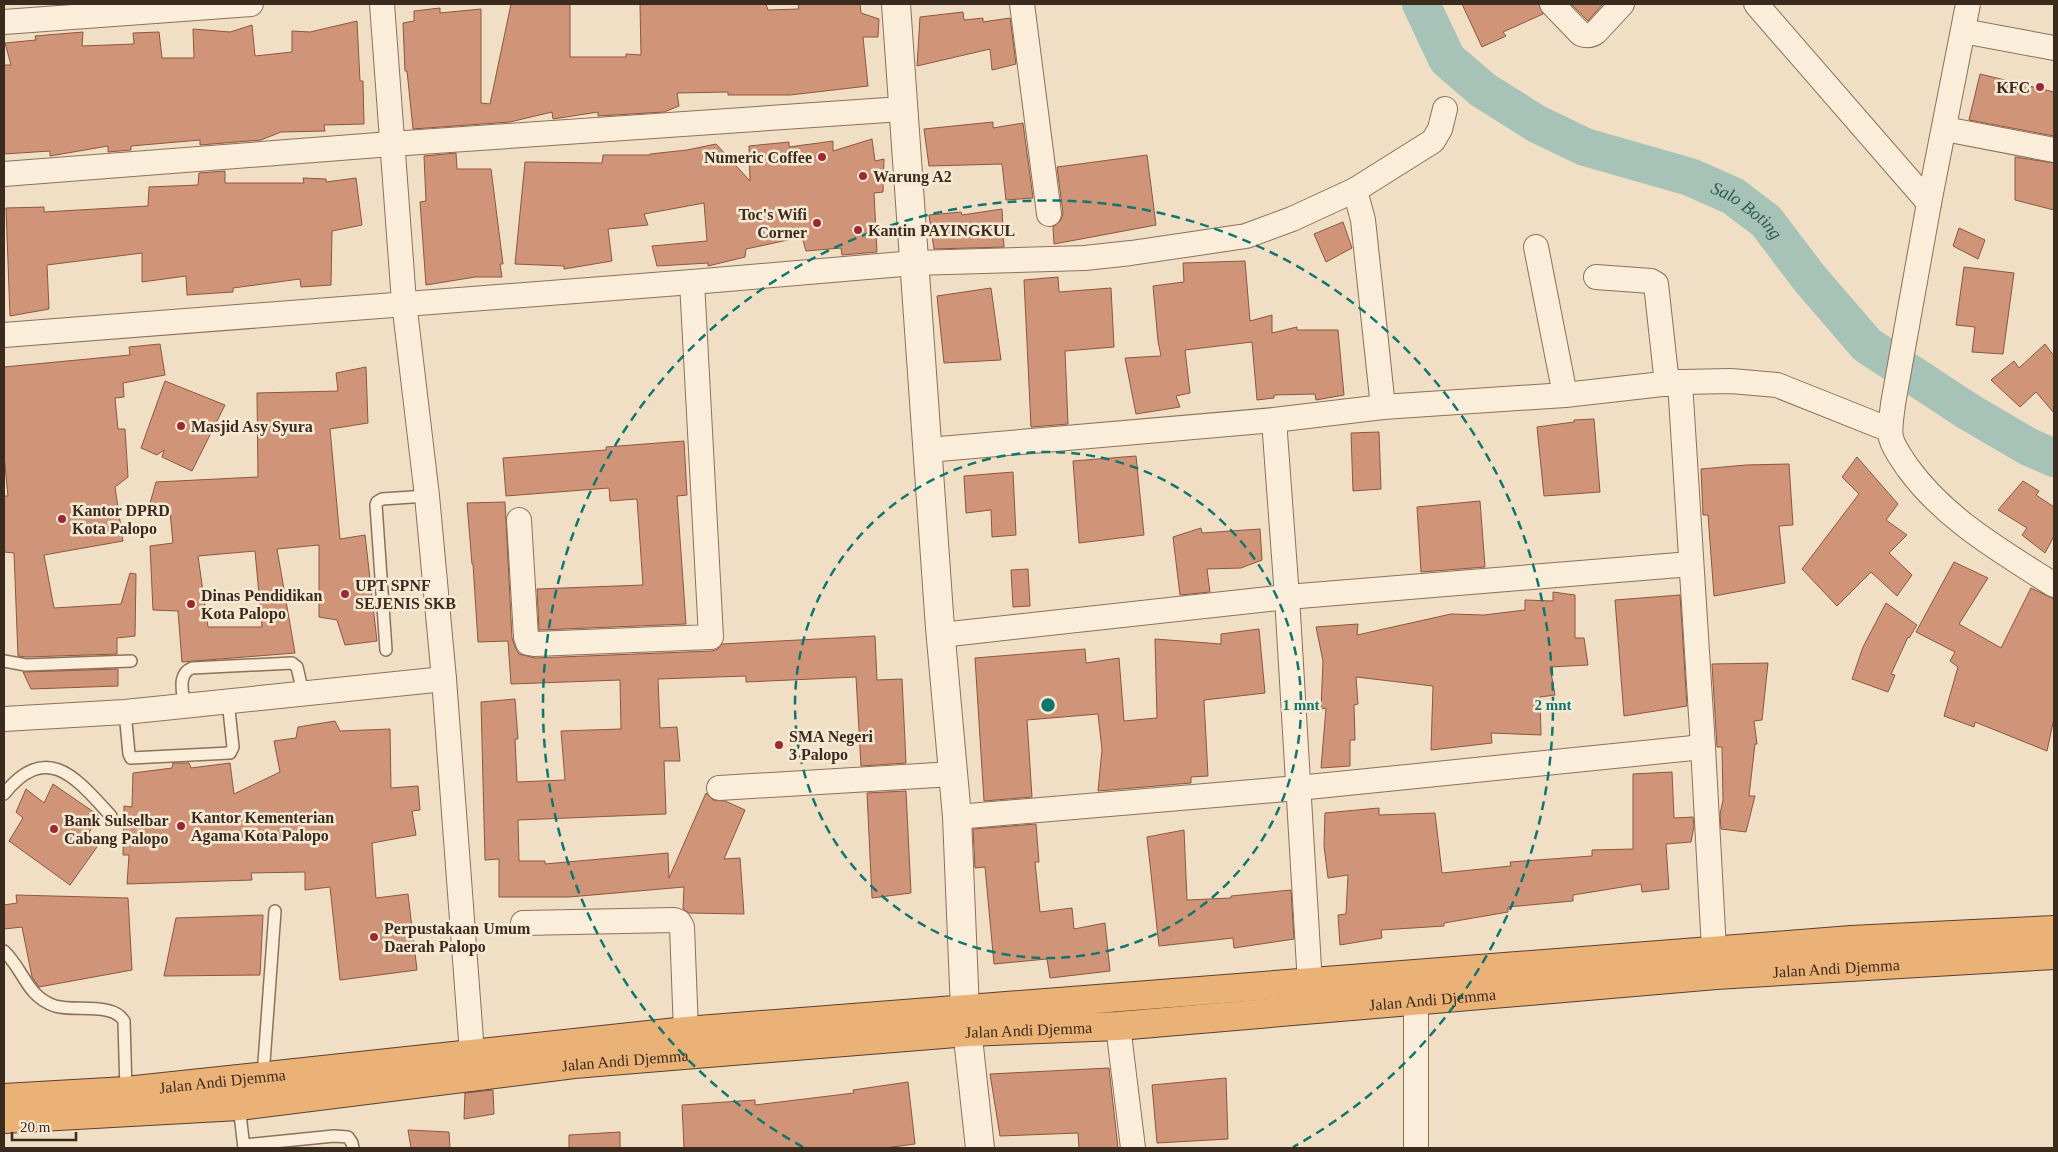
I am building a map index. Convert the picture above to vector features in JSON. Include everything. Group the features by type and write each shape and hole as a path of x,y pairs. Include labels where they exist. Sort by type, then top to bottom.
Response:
{"highway":[{"name":"Jalan Andi Djemma","path":"4,1119 240,1106 474,1064 686,1032 966,1021 1118,1026 1416,1000 1715,963 1851,940 2054,930"},
{"name":"Jalan Andi Djemma","path":"4,1098 126,1091 263,1076 474,1064 574,1064 1310,984 1715,963 2054,955"}],"street":[{"path":"4,22 210,5 251,4"},
{"path":"382,4 404,302 444,679 474,1064"},
{"path":"896,4 941,635 957,817 966,1021 980,1148"},
{"path":"1022,4 1049,214"},
{"path":"1552,4 1581,34 1585,35 1596,32 1622,4"},
{"path":"1756,4 1929,203"},
{"path":"1968,4 1929,203 1890,430 1892,440 1902,459 1919,483 1945,509 1977,535 2054,585"},
{"path":"1963,31 2054,48"},
{"path":"4,174 391,144 902,109"},
{"path":"4,334 404,302 692,282 914,263 1085,258 1246,236 1292,219 1355,190 1433,140 1440,129 1445,109"},
{"path":"1945,129 2054,150"},
{"path":"1355,190 1363,220 1384,407"},
{"path":"1536,246 1565,395"},
{"path":"1596,278 1651,281 1656,284 1673,383 1691,564 1715,963"},
{"path":"519,520 526,637 528,643 711,637 692,282"},
{"path":"928,450 1274,420 1384,407 1565,395 1673,383 1730,381 1778,385 1890,430"},
{"path":"1274,420 1288,597 1310,984"},
{"path":"941,635 1288,597 1691,564"},
{"path":"4,719 126,712 444,679"},
{"path":"957,817 1298,788 1703,747"},
{"path":"719,788 953,774"},
{"path":"523,923 674,920 679,922 682,927 686,1032"},
{"path":"1416,1000 1416,1148"},
{"path":"1118,1026 1133,1148"}],"lane":[{"path":"386,650 376,505 382,499 426,496"},
{"path":"4,661 26,665 131,661"},
{"path":"184,705 182,677 184,671 192,668 292,663 297,667 303,693"},
{"path":"126,712 129,754 131,758 230,753 233,747 228,701"},
{"path":"4,794 30,770 48,768 73,776 111,816"},
{"path":"263,1076 275,911"},
{"path":"4,951 10,956 36,997 57,1006 110,1010 121,1016 124,1021 126,1091"},
{"path":"240,1106 244,1147 334,1136 348,1137 353,1148"}],"building":[{"path":"511,4 570,4 570,57 626,57 626,54 641,55 640,4 766,4 768,10 799,9 798,4 860,4 861,13 879,19 878,37 863,37 868,86 790,95 728,95 728,92 677,93 679,106 664,112 598,116 598,112 553,119 552,112 510,122 413,129 407,71 405,71 403,23 414,21 414,11 440,8 440,13 481,9 481,103 490,104"},
{"path":"1462,4 1539,4 1543,14 1503,32 1506,36 1482,47"},
{"path":"1571,4 1603,4 1588,21"},
{"path":"963,12 964,20 983,18 983,22 1010,18 1016,64 992,70 990,49 917,66 920,17"},
{"path":"357,21 360,81 363,81 364,124 324,125 325,131 281,132 261,140 200,145 200,140 131,146 131,150 108,152 108,146 50,156 50,151 4,154 4,65 11,65 5,43 36,40 35,36 83,32 82,46 134,44 133,33 159,32 162,58 194,58 193,29 230,32 252,25 255,56 292,52 292,31 310,32"},
{"path":"1980,74 2054,92 2054,136 1969,120"},
{"path":"993,122 993,128 1023,123 1033,198 1006,200 1002,164 929,166 924,129"},
{"path":"872,139 875,161 884,159 883,192 874,193 877,252 842,255 841,248 806,251 802,237 746,249 745,257 708,266 708,263 657,266 652,246 707,241 704,203 644,214 648,225 608,229 612,261 564,269 564,266 515,264 525,162 602,163 603,155 650,155 716,144 750,181 749,146 789,142 789,147 833,141 833,151"},
{"path":"456,153 457,169 491,169 503,264 500,264 502,277 475,277 426,285 420,202 426,201 424,156"},
{"path":"1147,155 1156,225 1054,244 1053,227 1061,220 1063,213 1057,167"},
{"path":"2015,157 2054,163 2054,210 2015,200"},
{"path":"225,171 225,183 304,183 303,178 326,179 326,182 356,178 362,225 332,231 331,285 301,287 300,279 233,288 233,292 187,295 186,276 142,282 142,253 47,265 49,309 10,316 6,208 44,207 44,212 148,206 149,187 198,185 199,173"},
{"path":"1002,209 1004,247 934,249 929,215 961,212 962,215"},
{"path":"1343,222 1352,248 1326,262 1314,234"},
{"path":"1959,228 1985,240 1978,259 1953,246"},
{"path":"1245,261 1250,321 1272,315 1272,333 1297,327 1297,330 1338,330 1344,395 1316,400 1315,394 1274,395 1274,398 1257,400 1252,342 1185,350 1190,393 1176,396 1180,407 1136,414 1125,358 1161,356 1153,286 1184,282 1183,263"},
{"path":"1964,267 2014,273 2003,354 1972,352 1975,327 1956,325"},
{"path":"1058,277 1059,292 1111,288 1114,347 1065,351 1068,424 1031,427 1024,280"},
{"path":"991,288 1001,360 944,363 937,296"},
{"name":"Kantor DPRD Kota Palopo","path":"160,344 165,375 123,383 124,397 115,398 118,429 125,429 128,477 115,487 123,541 44,555 54,608 121,604 130,573 136,574 135,636 117,638 117,654 18,656 14,553 4,552 4,496 8,496 4,456 4,367 130,355 129,347"},
{"path":"2045,344 2054,356 2054,413 2036,392 2020,407 1991,380 2014,361 2019,368"},
{"path":"366,367 368,423 330,429 340,539 365,535 377,641 345,645 337,620 319,617 319,545 277,549 295,653 182,662 178,611 153,610 150,546 173,543 170,512 147,514 156,482 258,477 257,393 338,391 336,373","holes":["255,551 262,627 208,627 198,556"]},
{"name":"Masjid Asy Syura","path":"165,381 225,405 192,471 162,457 164,450 157,455 141,448"},
{"path":"1594,419 1600,492 1544,496 1537,427 1574,422 1574,420"},
{"path":"1379,432 1381,489 1353,491 1351,433"},
{"path":"684,441 687,495 677,496 686,624 539,630 537,589 643,585 637,499 610,501 609,488 506,496 503,458 606,450 606,447"},
{"path":"1136,456 1144,535 1079,543 1073,461"},
{"path":"1857,457 1898,504 1886,520 1907,535 1889,553 1912,575 1897,596 1871,572 1837,606 1802,569 1859,494 1842,477"},
{"path":"1789,464 1793,525 1779,526 1785,583 1714,596 1708,515 1703,515 1701,469"},
{"path":"1013,472 1016,535 992,537 991,510 966,513 964,476"},
{"path":"2023,481 2039,491 2036,495 2054,507 2054,536 2045,553 2022,535 2027,528 1998,510"},
{"path":"1480,501 1485,567 1421,572 1417,507"},
{"path":"505,502 512,638 519,654 535,658 712,651 718,649 722,644 875,636 877,680 902,679 906,763 861,766 856,677 746,682 746,676 658,679 660,728 677,727 680,761 664,761 666,814 518,820 519,861 545,861 545,864 668,853 669,878 706,793 713,800 725,801 745,810 724,859 740,858 744,914 689,913 683,909 684,887 569,897 499,897 499,859 485,860 481,702 515,699 518,739 515,739 517,782 565,780 561,731 621,729 620,680 511,684 508,641 478,642 467,503"},
{"path":"1201,528 1202,533 1260,529 1262,560 1241,568 1207,569 1210,592 1180,595 1173,537"},
{"path":"1954,562 1988,578 1959,624 2001,648 2031,588 2054,599 2054,718 2047,751 1975,722 1974,727 1944,716 1958,667 1950,661 1955,652 1916,632"},
{"path":"1028,569 1030,606 1013,607 1011,570"},
{"path":"1553,592 1575,595 1575,638 1584,638 1588,665 1550,667 1555,695 1540,697 1541,735 1491,733 1492,743 1431,750 1433,686 1356,677 1358,704 1354,705 1355,740 1350,740 1350,766 1321,768 1326,708 1321,709 1323,661 1316,627 1358,624 1357,635 1451,614 1484,615 1525,610 1525,600 1553,601"},
{"path":"1680,595 1687,706 1624,716 1615,600"},
{"path":"1886,603 1917,625 1908,637 1891,674 1895,675 1888,692 1852,679 1863,647"},
{"path":"1259,629 1265,693 1204,700 1208,776 1191,777 1191,783 1098,791 1102,750 1098,714 1027,720 1032,797 984,801 975,658 1085,649 1086,663 1119,658 1124,721 1157,718 1155,639 1221,644 1221,634"},
{"path":"1768,663 1762,720 1754,721 1757,744 1755,744 1749,796 1755,796 1746,832 1721,829 1720,814 1723,800 1722,747 1717,747 1712,664"},
{"path":"118,669 118,686 31,689 23,672"},
{"path":"335,721 340,731 390,729 391,788 418,786 420,810 412,811 416,835 372,843 376,898 408,894 417,970 340,980 330,887 305,890 305,872 251,873 252,880 127,884 129,855 123,855 124,806 132,807 133,773 172,768 173,763 189,763 191,768 230,763 234,794 280,772 274,741 296,738 298,727"},
{"path":"1672,772 1674,818 1693,817 1694,826 1691,842 1666,844 1669,889 1642,892 1641,884 1573,895 1573,901 1508,907 1508,912 1444,923 1444,926 1381,930 1382,938 1340,945 1338,915 1346,914 1348,875 1328,878 1324,846 1325,813 1379,808 1379,815 1435,813 1442,873 1511,866 1510,862 1592,856 1592,850 1633,849 1633,774"},
{"name":"Bank Sulselbar Cabang Palopo","path":"53,784 98,815 86,839 97,847 70,885 9,841 23,818 16,812 26,789 44,803"},
{"path":"906,791 911,893 872,898 867,793"},
{"path":"1036,824 1039,862 1035,862 1040,912 1072,908 1074,929 1105,923 1110,971 1050,978 1047,959 994,964 985,867 975,868 973,829"},
{"path":"1184,830 1187,900 1231,898 1231,896 1291,890 1294,939 1234,948 1233,938 1159,946 1147,837"},
{"path":"16,895 128,898 132,970 39,987 32,977 22,927 4,929 4,905 17,903"},
{"path":"263,915 260,975 164,976 176,918"},
{"path":"1109,1068 1118,1148 1079,1148 1078,1133 1000,1136 990,1074"},
{"path":"1226,1078 1228,1139 1157,1143 1152,1085"},
{"path":"908,1082 915,1144 885,1148 684,1148 682,1105 755,1100 755,1105 854,1093 853,1090"},
{"path":"493,1090 494,1114 464,1119 465,1093"},
{"path":"408,1130 449,1132 450,1148 411,1148"},
{"path":"620,1132 620,1148 569,1148 569,1135"}],"waterway":[{"name":"Salo Boting","path":"1421,4 1447,59 1483,90 1537,124 1585,147 1690,177 1733,196 1766,221 1810,279 1867,345 1969,412 2029,447 2054,458"}],"place":[{"name":"KFC","path":"2040,87"},
{"name":"Numeric Coffee","path":"822,157"},
{"name":"Warung A2","path":"863,176"},
{"name":"Toc's Wifi Corner","path":"817,223"},
{"name":"Kantin PAYINGKUL","path":"858,230"},
{"name":"Masjid Asy Syura","path":"181,426"},
{"name":"Kantor DPRD Kota Palopo","path":"62,519"},
{"name":"UPT SPNF SEJENIS SKB","path":"345,594"},
{"name":"Dinas Pendidikan Kota Palopo","path":"191,604"},
{"name":"SMA Negeri 3 Palopo","path":"779,745"},
{"name":"Kantor Kementerian Agama Kota Palopo","path":"181,826"},
{"name":"Bank Sulselbar Cabang Palopo","path":"54,829"},
{"name":"Perpustakaan Umum Daerah Palopo","path":"374,937"}]}
